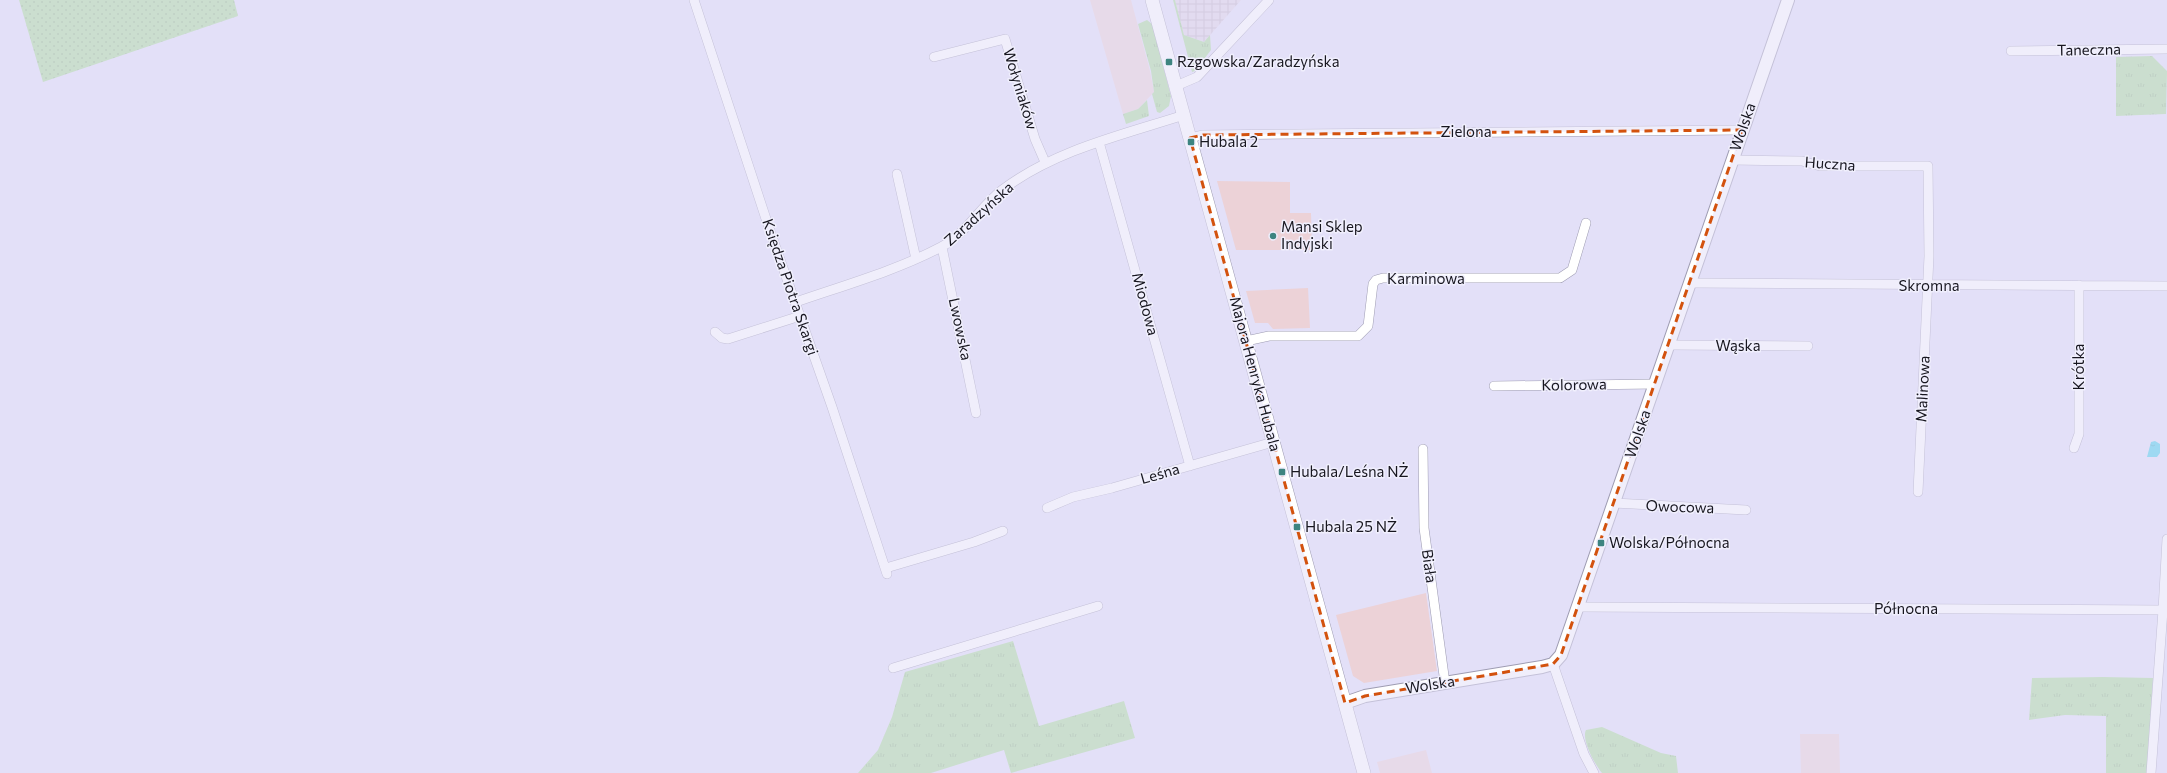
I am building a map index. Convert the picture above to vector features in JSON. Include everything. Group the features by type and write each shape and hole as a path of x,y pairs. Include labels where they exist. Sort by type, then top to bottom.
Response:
{"main road":[{"name":"Majora Henryka Hubala","path":"1152,0 1364,773"}],"street":[{"name":"Księdza Piotra Skargi","path":"694,0 770,231 796,302 887,571 1003,531"},
{"path":"1176,86 1197,77 1269,0"},
{"name":"Wolska","path":"1345,703 1365,696 1553,664 1561,655 1788,0"},
{"name":"Wołyniaków","path":"934,58 1005,39 1035,139 1045,162"},
{"name":"Taneczna","path":"2011,51 2167,49"},
{"name":"Zaradzyńska","path":"796,302 916,259 942,247 962,231 983,207 1002,190 1045,162 1099,142 1184,114"},
{"name":"Zielona","path":"1190,138 1202,135 1742,130"},
{"name":"Miodowa","path":"1099,142 1190,466"},
{"name":"Huczna","path":"1732,160 1802,161 1820,166 1928,166"},
{"name":"Malinowa","path":"1918,492 1929,234 1928,166"},
{"path":"897,174 916,259"},
{"name":"Karminowa","path":"1246,341 1269,336 1358,336 1368,326 1370,293 1376,280 1560,278 1568,274 1573,265 1586,223"},
{"name":"Lwowska","path":"942,247 976,412"},
{"name":"Skromna","path":"1690,283 1927,286 2167,286"},
{"name":"Krótka","path":"2074,448 2079,434 2079,285"},
{"path":"715,332 722,338 728,339 800,316"},
{"name":"Wąska","path":"1668,346 1808,346"},
{"name":"Kolorowa","path":"1494,386 1655,384"},
{"name":"Leśna","path":"1047,508 1073,497 1274,442"},
{"name":"Biała","path":"1423,449 1424,528 1445,683"},
{"name":"Owocowa","path":"1614,503 1746,510"},
{"path":"2151,773 2167,540"},
{"path":"893,668 1098,606"},
{"name":"Północna","path":"1578,607 2163,610"},
{"path":"1553,664 1584,754 1594,773"}],"highlighted area":[{"path":"1742,130 1561,655 1553,664 1365,696 1345,703 1190,138 1202,135"}],"shaded area":[{"path":"1090,0 1131,0 1150,71 1154,92 1138,109 1123,114"},
{"path":"1175,0 1241,0 1204,42 1184,35"},
{"path":"1217,181 1290,182 1290,213 1311,213 1312,250 1236,250"},
{"path":"1308,288 1310,328 1273,329 1268,323 1255,323 1246,291"},
{"path":"1426,593 1437,671 1364,683 1353,676 1336,615"},
{"path":"1800,734 1839,734 1840,773 1801,773"},
{"path":"1426,750 1432,773 1380,773 1377,762"}],"green space":[{"path":"19,0 234,0 238,16 43,82"},
{"path":"1173,0 1175,0 1184,35 1204,42 1210,35 1211,50 1195,71 1192,72"},
{"path":"1147,20 1152,24 1171,96 1169,106 1160,113 1157,112 1152,94 1154,92 1151,71 1138,24"},
{"path":"2152,56 2167,71 2166,114 2116,116 2116,57"},
{"path":"1147,100 1149,116 1126,124 1123,114 1138,109"},
{"path":"1013,641 1039,726 1124,701 1135,738 1011,773 1004,750 931,773 858,773 878,750 892,717 905,672"},
{"path":"2032,678 2153,678 2147,773 2106,773 2106,716 2065,715 2029,720"},
{"path":"1602,727 1661,753 1676,756 1678,773 1602,773 1590,752 1585,739 1585,734 1586,730"}],"water":[{"path":"2155,441 2160,444 2160,453 2157,457 2147,457 2151,442"}],"place":[{"name":"Rzgowska/Zaradzyńska","path":"1169,62"},
{"name":"Hubala 2","path":"1191,142"},
{"name":"Mansi Sklep Indyjski","path":"1273,236"},
{"name":"Hubala/Leśna NŻ","path":"1282,472"},
{"name":"Hubala 25 NŻ","path":"1297,527"},
{"name":"Wolska/Północna","path":"1601,543"}]}
